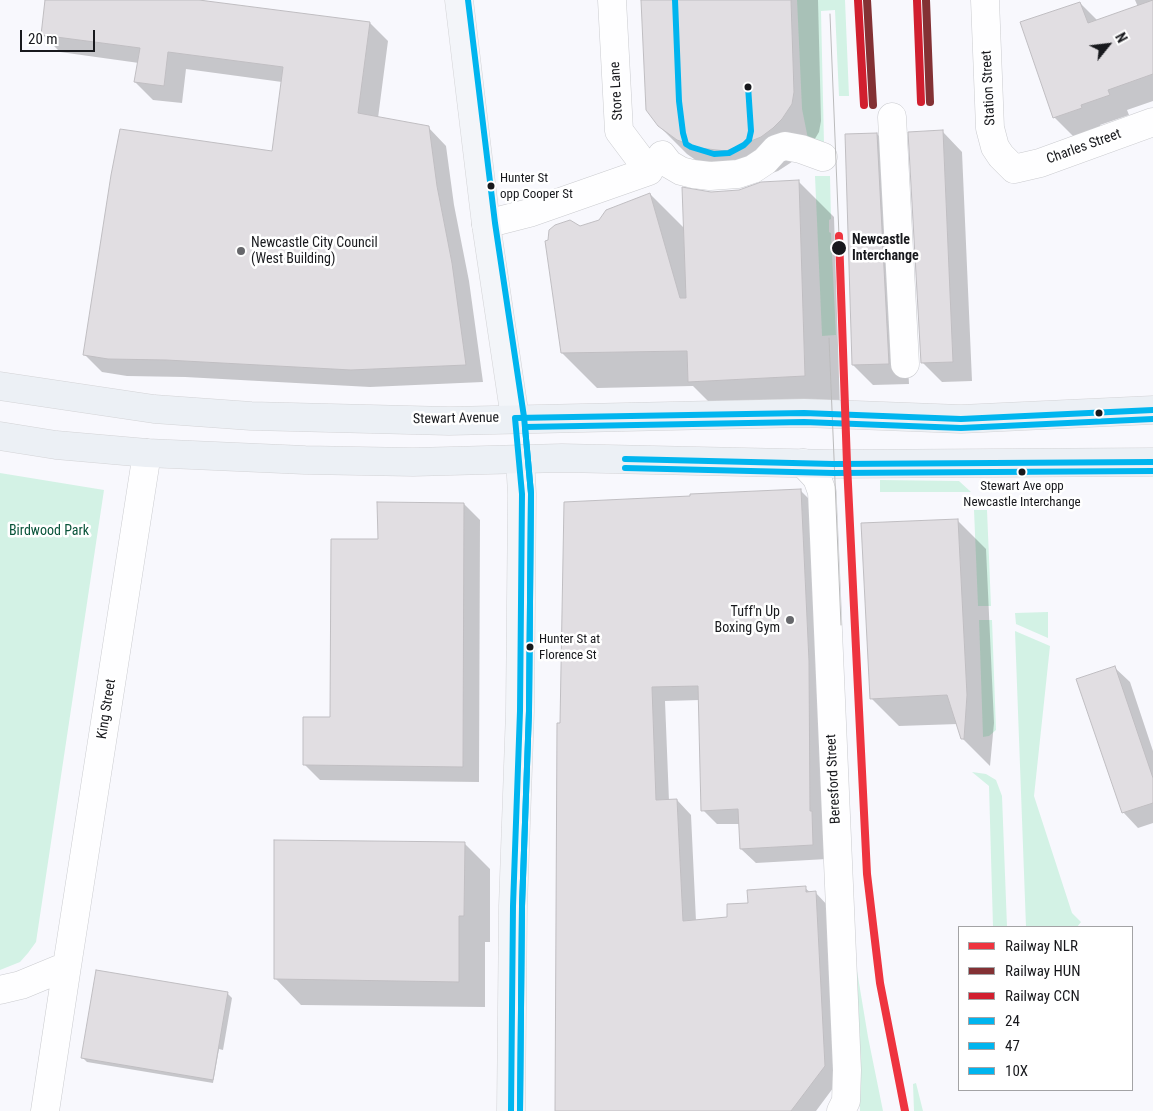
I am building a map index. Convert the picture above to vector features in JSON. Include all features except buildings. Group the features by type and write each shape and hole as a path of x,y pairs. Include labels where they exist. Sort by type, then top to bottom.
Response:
{"highway":[{"name":"Stewart Avenue","path":"0,386 154,409 251,416 455,421 515,418 804,413 961,419 1153,410"},
{"path":"515,418 520,459"},
{"path":"0,436 56,445 146,452 305,460 412,462 520,459 679,460 834,464 1153,462"}],"main road":[{"path":"459,0 486,224 515,418"},
{"path":"511,1111 513,906 520,711 522,494 520,459"}],"street":[{"name":"Store Lane","path":"612,0 619,131 656,163 669,164 693,174 710,176 738,174 753,168 776,149 785,146 801,149 823,158"},
{"name":"Station Street","path":"985,0 990,128 995,147 1014,169"},
{"path":"892,117 905,364"},
{"name":"Charles Street","path":"1014,169 1040,163 1153,122"},
{"path":"486,224 529,213 656,163"},
{"name":"King Street","path":"45,1111 146,452"},
{"name":"Beresford Street","path":"803,463 817,478 822,492 847,1060 844,1106"},
{"path":"0,990 21,985 67,966"}],"green space":[{"path":"797,0 845,0 849,96 839,96 835,10 821,11 824,144 808,139 802,109"},
{"path":"815,176 830,176 831,219 829,220 829,232 831,233 836,335 822,336"},
{"name":"Birdwood Park","path":"0,473 104,490 36,942 20,962 0,970"},
{"path":"880,480 959,481 971,492 880,492"},
{"path":"974,510 987,510 991,606 978,606"},
{"path":"1048,612 1048,638 1016,624 1015,613"},
{"path":"979,620 992,620 996,730 989,736 983,737"},
{"path":"1015,631 1050,646 1034,796 1072,913 1081,922 1078,926 1026,926"},
{"path":"972,772 986,774 996,780 1002,796 1007,926 993,926 989,786"},
{"path":"853,947 868,1037 883,1111 860,1111"},
{"path":"916,1083 923,1111 914,1111 913,1084"}],"tram line":[{"path":"830,14 839,236"},
{"path":"829,338 841,625"}],"rail line":[{"name":"CCN","path":"858,0 864,105"},
{"name":"HUN","path":"867,0 873,105"},
{"name":"CCN","path":"917,0 921,102"},
{"name":"HUN","path":"926,0 930,102"},
{"name":"NLR","path":"839,236 847,464 867,874 880,983 905,1111"}],"transit line":[{"name":"10X","path":"468,0 495,223 524,417 531,493 529,711 522,906 520,1111"},
{"name":"10X","path":"675,0 679,101 686,144 714,154 729,153 744,145 749,140 751,131 748,86"},
{"name":"24","path":"511,1111 513,906 520,711 522,494 515,418 804,413 961,419 1153,410"},
{"name":"47","path":"520,1111 522,906 529,711 531,494 525,427 804,422 961,428 1153,419"},
{"name":"24","path":"625,459 834,464 1153,462"},
{"name":"47","path":"625,468 834,473 1153,471"}],"place":[{"name":"Hunter St opp Cooper St","path":"491,186"},
{"name":"Newcastle Interchange","path":"839,248"},
{"name":"Newcastle City Council (West Building)","path":"241,251"},
{"name":"Stewart Ave opp Newcastle Interchange","path":"1022,472"},
{"name":"Tuff'n Up Boxing Gym","path":"790,620"},
{"name":"Hunter St at Florence St","path":"530,647"}]}
